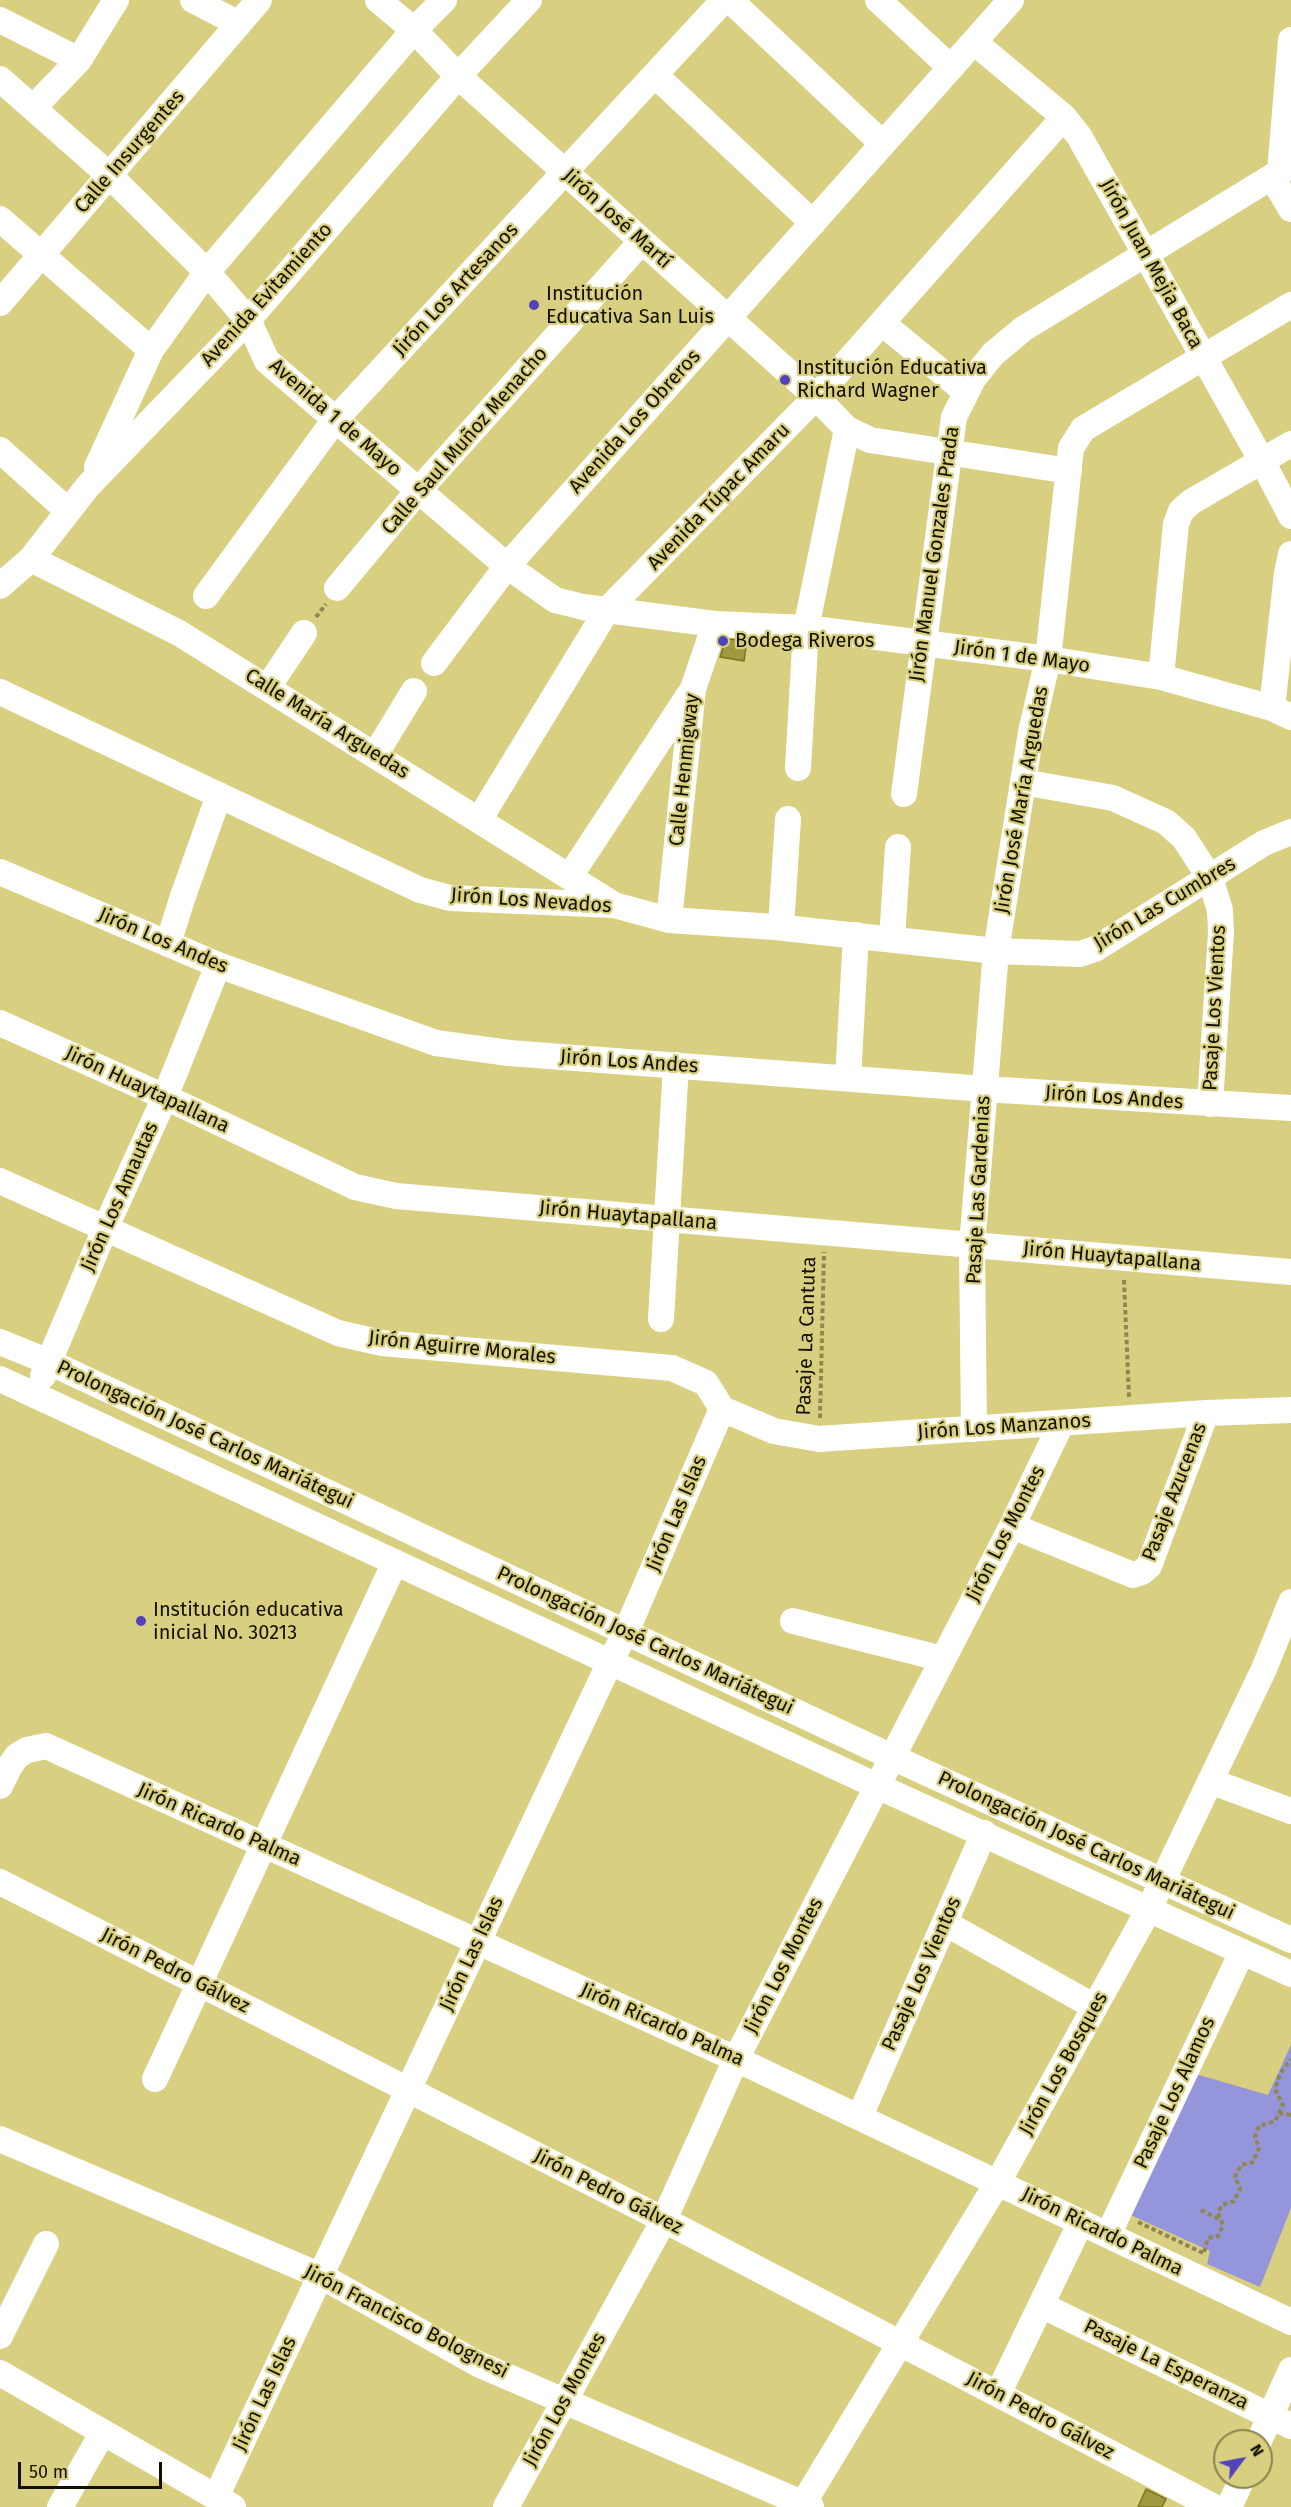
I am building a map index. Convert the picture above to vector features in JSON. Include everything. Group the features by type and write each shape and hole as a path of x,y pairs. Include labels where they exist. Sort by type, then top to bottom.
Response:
{"street":[{"path":"33,108 80,60 116,0"},
{"path":"193,0 238,24"},
{"name":"Calle Insurgentes","path":"0,303 259,0"},
{"name":"Jirón José Martí","path":"378,0 414,30 458,76 816,397 847,429 870,440 1069,471"},
{"path":"88,486 151,350 207,272 414,30 444,0"},
{"name":"Avenida Evitamiento","path":"0,586 31,559 88,486 248,320 458,76 529,0"},
{"name":"Jirón Los Artesanos","path":"206,596 334,421 724,0"},
{"path":"730,0 883,144"},
{"path":"878,0 951,68"},
{"name":"Avenida Los Obreros","path":"434,663 507,566 1011,0"},
{"path":"0,20 80,60"},
{"path":"1291,40 1281,171 1291,209"},
{"name":"Jirón Juan Mejia Baca","path":"974,42 1064,117 1079,136 1144,255 1262,460 1291,516"},
{"path":"655,75 813,223"},
{"name":"Avenida 1 de Mayo","path":"0,79 110,175 207,272 248,320 267,362 507,566"},
{"name":"Avenida Túpac Amaru","path":"479,820 608,610 816,397 1064,117"},
{"name":"Jirón Manuel Gonzales Prada","path":"904,794 922,643 954,417 973,379 993,354 1023,329 1281,171"},
{"path":"0,219 151,350"},
{"name":"Calle Saul Muñoz Menacho","path":"337,588 418,491 642,241"},
{"name":"Jirón José María Arguedas","path":"996,951 1031,732 1048,659 1071,448 1083,429 1291,305"},
{"path":"882,323 966,392"},
{"path":"798,768 806,628 847,429"},
{"path":"1161,677 1176,524 1181,512 1191,501 1291,444"},
{"path":"0,450 68,511"},
{"name":"Calle María Arguedas","path":"31,559 179,633 614,905"},
{"name":"Jirón 1 de Mayo","path":"507,566 555,600 583,608 715,624 806,628 1048,659 1161,677 1285,707"},
{"path":"1285,707 1290,566"},
{"name":"Calle Henmigway","path":"669,920 693,689 715,624"},
{"path":"268,687 304,633"},
{"path":"576,867 693,689"},
{"path":"375,754 414,691"},
{"name":"Jirón Los Nevados","path":"0,692 420,890 450,897 614,905 669,920 781,927 996,951"},
{"name":"Pasaje Los Vientos","path":"1023,782 1113,798 1166,822 1184,838 1210,878 1220,910 1221,932 1210,1104"},
{"path":"168,944 219,795"},
{"path":"781,927 788,819"},
{"name":"Jirón Las Cumbres","path":"996,951 1080,954 1095,949 1264,843 1291,832"},
{"path":"892,939 898,848"},
{"name":"Jirón Los Andes","path":"0,872 218,965 436,1043 509,1053 985,1089 1291,1108"},
{"path":"848,1078 856,935"},
{"name":"Pasaje Las Gardenias","path":"974,1430 972,1246 996,951"},
{"name":"Jirón Los Amautas","path":"35,1395 105,1228 165,1097 218,965"},
{"name":"Jirón Huaytapallana","path":"0,1023 165,1097 355,1187 396,1196 1291,1272"},
{"path":"661,1319 676,1065"},
{"name":"Jirón Aguirre Morales","path":"0,1181 338,1333 382,1343 672,1368 706,1383 722,1408"},
{"name":"Prolongación José Carlos Mariátegui","path":"0,1342 49,1362 892,1757 1291,1940"},
{"name":"Prolongación José Carlos Mariátegui","path":"0,1379 877,1786 1291,1974"},
{"name":"Jirón Los Manzanos","path":"722,1408 774,1431 819,1439 1206,1413 1291,1410"},
{"name":"Jirón Las Islas","path":"225,2502 321,2276 626,1632 722,1408"},
{"name":"Pasaje Azucenas","path":"1012,1526 1133,1575 1142,1572 1149,1566 1206,1413"},
{"name":"Jirón Los Montes","path":"506,2507 664,2220 736,2059 1012,1526 1061,1424"},
{"path":"155,2079 395,1562"},
{"name":"Jirón Los Bosques","path":"805,2506 900,2343 998,2182 1149,1909 1264,1669 1291,1602"},
{"path":"793,1620 943,1659"},
{"name":"Jirón Ricardo Palma","path":"0,1786 10,1766 27,1750 46,1746 860,2116 1291,2322"},
{"path":"1210,1781 1291,1811"},
{"name":"Pasaje Los Vientos","path":"860,2116 984,1833"},
{"name":"Jirón Pedro Gálvez","path":"0,1882 664,2220 1214,2507"},
{"path":"945,1923 1095,2007"},
{"name":"Pasaje Los Alamos","path":"1108,2235 1242,1952"},
{"name":"Jirón Francisco Bolognesi","path":"0,2139 321,2276 478,2364 566,2400 805,2506"},
{"path":"998,2394 1081,2222"},
{"path":"0,2336 46,2244"},
{"name":"Pasaje La Esperanza","path":"1041,2305 1281,2421"},
{"path":"1281,2421 1291,2370"},
{"path":"0,2373 225,2502"},
{"path":"60,2507 103,2432"},
{"path":"1229,2507 1237,2489"}],"path":[{"path":"304,633 337,588"},
{"name":"Pasaje La Cantuta","path":"819,1439 825,1233"},
{"path":"1123,1258 1130,1419"},
{"path":"1204,2252 1208,2238 1218,2236 1222,2225 1218,2213 1222,2205 1234,2201 1240,2189 1235,2177 1241,2165 1253,2162 1259,2148 1255,2137 1259,2127 1275,2121 1283,2105 1275,2089 1280,2074 1291,2059"},
{"path":"1279,2113 1291,2115"},
{"path":"1202,2210 1220,2220"}],"shaded area":[{"path":"1291,2045 1291,2208 1260,2287 1207,2264 1210,2251 1124,2212 1192,2073 1268,2095"}],"building":[{"path":"726,639 747,640 744,661 720,657"},
{"path":"1146,2489 1166,2499 1162,2507 1138,2507"}],"place":[{"name":"Institución Educativa San Luis","path":"534,305"},
{"name":"Institución Educativa Richard Wagner","path":"785,380"},
{"name":"Bodega Riveros","path":"723,641"},
{"name":"Institución educativa inicial No. 30213","path":"141,1621"}]}
